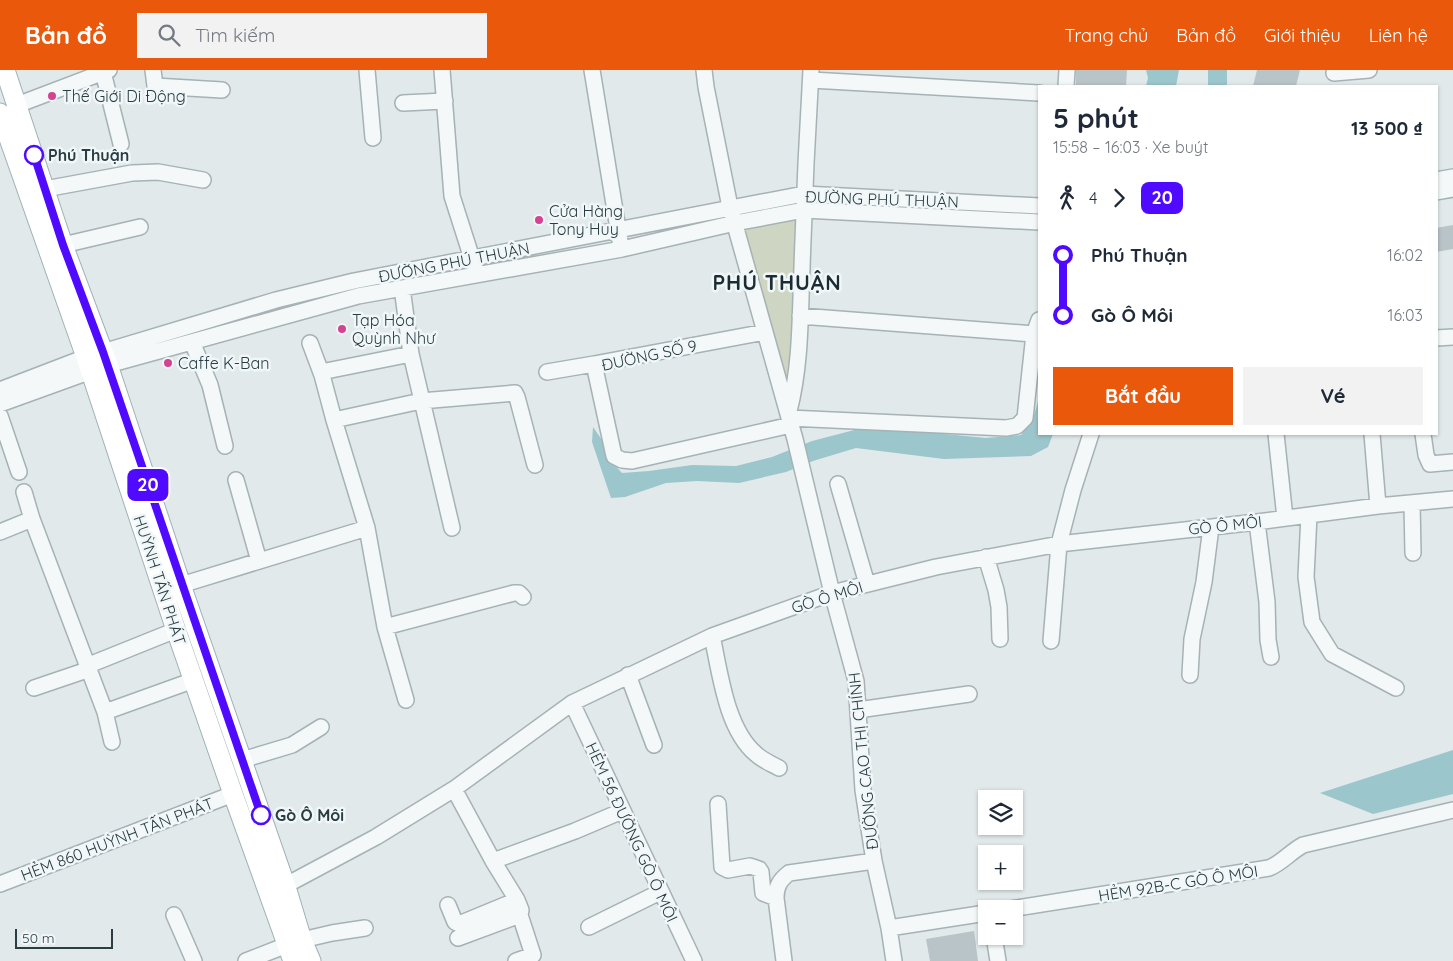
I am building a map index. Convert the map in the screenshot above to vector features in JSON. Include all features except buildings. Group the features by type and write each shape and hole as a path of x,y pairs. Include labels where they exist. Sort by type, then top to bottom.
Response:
{"main road":[{"name":"HUỲNH TẤN PHÁT","path":"5,70 63,245 176,630 233,794 278,890"},
{"path":"0,115 17,105"},
{"name":"HUỲNH TẤN PHÁT","path":"0,115 97,361 181,585 242,760 294,949 311,961"}],"street":[{"path":"153,70 155,86 222,90"},
{"path":"367,70 373,138"},
{"path":"442,70 452,196 477,274"},
{"path":"592,70 622,249"},
{"path":"704,70 730,207 791,424"},
{"path":"1066,85 1067,70"},
{"path":"1334,76 1369,70"},
{"path":"17,105 106,71 122,144"},
{"path":"791,424 800,316 804,194 811,75 1038,93"},
{"path":"403,103 445,101"},
{"path":"45,189 132,173 158,172 203,180"},
{"path":"1438,180 1453,177"},
{"path":"1438,192 1453,189"},
{"name":"ĐƯỜNG PHÚ THUẬN","path":"0,390 97,361 276,300 354,281 618,231 730,207 804,194 1038,206"},
{"name":"ĐƯỜNG PHÚ THUẬN","path":"0,404 97,361 192,342 358,296 622,249 734,223 804,210 1038,222"},
{"path":"63,245 140,227"},
{"path":"402,288 411,354 452,528"},
{"path":"800,316 1037,327"},
{"name":"ĐƯỜNG SỐ 9","path":"765,332 594,364 614,456 622,460 632,460 791,424 1006,428 1018,426 1024,418 1037,327"},
{"path":"1438,338 1453,337"},
{"path":"192,342 210,385 225,446"},
{"path":"310,343 322,375 367,528 385,627 406,700"},
{"path":"322,375 326,371 411,354"},
{"path":"547,372 594,364"},
{"path":"334,420 421,401 515,393 535,465"},
{"path":"0,416 19,472"},
{"name":"ĐƯỜNG CAO THỊ CHÍNH","path":"791,424 832,593 856,681 863,790 874,861 889,928 894,961"},
{"path":"1051,641 1059,544 1073,490 1091,435"},
{"path":"1276,435 1285,518"},
{"path":"1372,435 1378,506"},
{"path":"1424,435 1426,455 1430,464 1453,462"},
{"path":"236,480 259,561"},
{"path":"838,484 867,584"},
{"path":"24,492 32,519 105,712 112,742"},
{"name":"GÒ Ô MÔI","path":"278,890 376,837 454,789 572,703 712,636 832,593 986,557 1059,544 1257,522 1378,506 1453,499"},
{"path":"1412,503 1414,553"},
{"path":"1309,515 1306,577 1312,622 1332,654 1396,688"},
{"path":"0,532 32,519"},
{"path":"1257,522 1267,602 1268,640 1271,657"},
{"path":"1190,675 1192,639 1204,582 1211,527"},
{"path":"181,585 367,528"},
{"path":"986,557 999,607 1000,639"},
{"path":"385,627 514,593 519,593 522,597"},
{"path":"34,688 176,630"},
{"path":"712,636 730,713 740,735 756,754 779,768"},
{"path":"628,675 654,745"},
{"path":"105,712 194,680"},
{"path":"858,710 969,694"},
{"name":"HẺM 56 ĐƯỜNG GÒ Ô MÔI","path":"572,703 692,960"},
{"path":"242,760 292,745 321,727"},
{"path":"454,789 521,910 520,915 534,955 516,961"},
{"name":"HẺM 860 HUỲNH TẤN PHÁT","path":"1,880 233,794"},
{"path":"718,804 722,867 728,870 750,866 759,869 761,872 762,893 776,898"},
{"name":"HẺM 92B-C GÒ Ô MÔI","path":"1023,907 1269,868 1278,865 1290,852 1303,845 1453,810"},
{"path":"493,861 575,831 622,811"},
{"path":"784,961 776,898 776,889 782,879 789,873 874,861"},
{"path":"589,927 660,892"},
{"path":"448,905 455,922 459,924 517,900"},
{"path":"889,928 978,914"},
{"path":"174,915 194,961"},
{"path":"458,938 520,915"},
{"path":"246,961 294,949 332,933 365,928"},
{"path":"995,945 998,961"}],"green space":[{"path":"794,217 798,225 792,360 789,378 786,380 743,227"}],"water":[{"path":"1146,70 1179,70 1176,85 1146,85 1148,78"},
{"path":"1208,70 1227,70 1227,85 1208,85"},
{"path":"1038,401 1038,435 1053,435 1048,447 1031,456 944,459 856,448 813,461 786,472 739,483 697,481 666,483 625,497 611,498 592,442 593,427 602,440 610,460 622,473 692,465 736,466 772,457 812,441 862,428 986,438 1021,435 1034,415"},
{"path":"1453,750 1453,794 1373,814 1320,793"}],"bus line":[{"name":"20","path":"34,155 63,245 103,352 261,815"}],"place":[{"name":"Thế Giới Di Động","path":"52,96"},
{"name":"Phú Thuận","path":"34,155"},
{"name":"Cửa Hàng Tony Huy","path":"539,220"},
{"name":"Tạp Hóa Quỳnh Như","path":"342,329"},
{"name":"Caffe K-Ban","path":"168,363"},
{"name":"Gò Ô Môi","path":"261,815"}],"district":[{"name":"PHÚ THUẬN","path":"777,283"}]}
